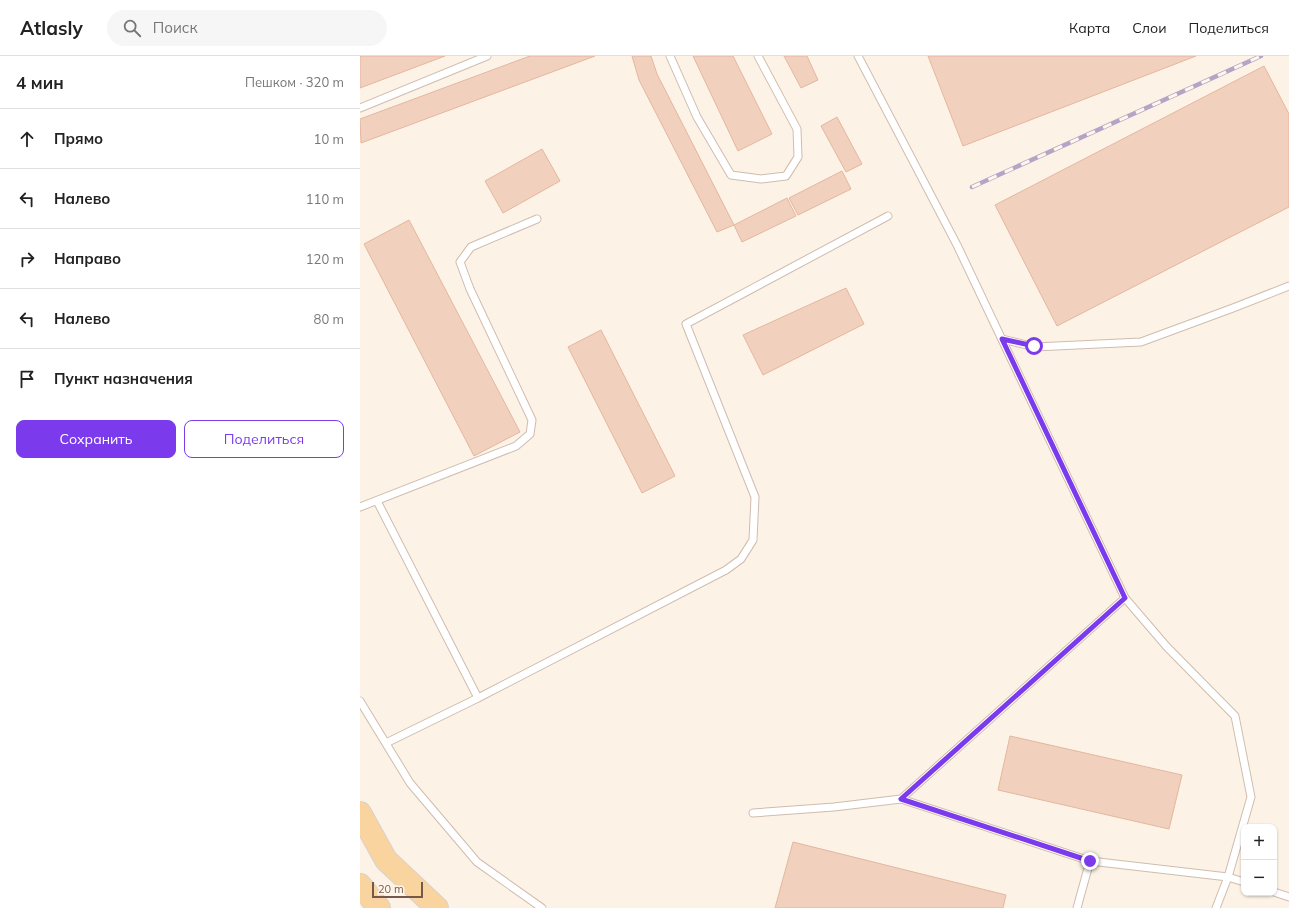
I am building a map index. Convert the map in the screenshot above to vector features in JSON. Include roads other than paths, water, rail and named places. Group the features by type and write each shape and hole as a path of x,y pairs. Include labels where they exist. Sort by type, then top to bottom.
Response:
{"main road":[{"path":"360,813 386,860 437,908"},
{"path":"360,885 379,908"}],"lane":[{"path":"360,108 487,56"},
{"path":"670,56 697,117 731,175 761,179 786,176 798,157 797,128 758,56"},
{"path":"858,56 957,245 1125,598 1167,647 1235,716 1252,797 1228,877 1216,908"},
{"path":"386,743 478,698 726,570 741,559 753,540 756,496 686,324 888,216"},
{"path":"360,507 516,446 530,434 532,420 470,289 460,262 471,247 537,219"},
{"path":"1002,339 1034,346 1141,342 1289,286"},
{"path":"377,501 478,698"},
{"path":"901,799 1125,598"},
{"path":"360,701 410,783 477,862 542,908"},
{"path":"753,813 834,807 901,799 1090,861 1228,877 1241,881"},
{"path":"1076,908 1090,861"},
{"path":"1277,893 1289,897"}],"railway":[{"path":"972,187 1261,56"}]}
